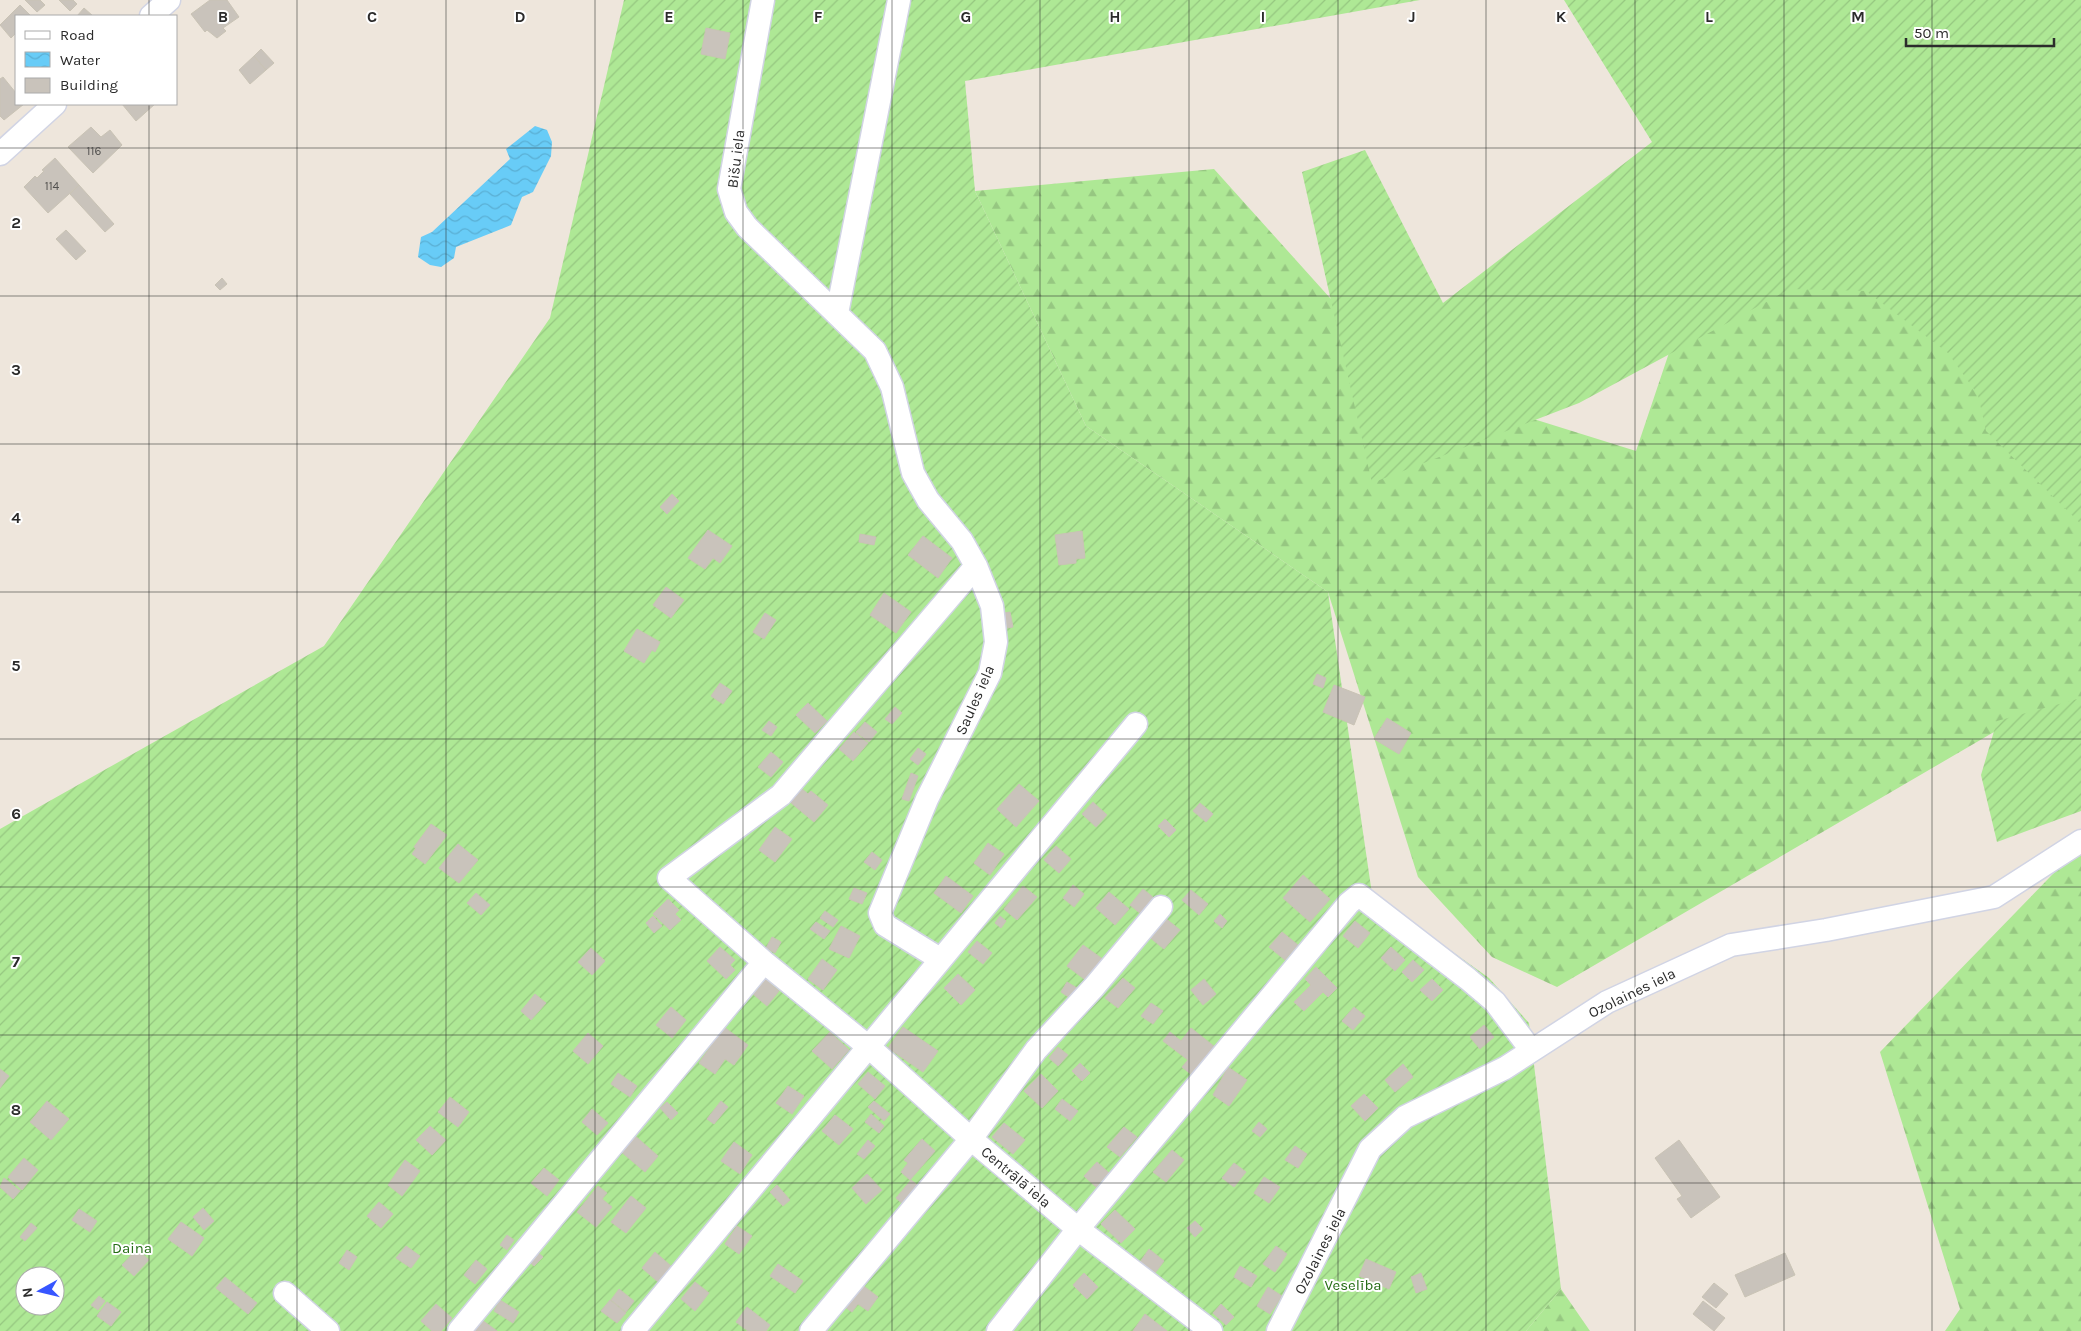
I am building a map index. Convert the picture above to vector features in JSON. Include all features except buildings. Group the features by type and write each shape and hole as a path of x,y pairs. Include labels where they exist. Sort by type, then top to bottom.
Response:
{"street":[{"path":"152,15 169,0"},
{"name":"Bišu iela","path":"763,0 729,188 736,212 746,227 763,245 838,313 875,351"},
{"path":"838,313 899,0"},
{"path":"0,154 54,105"},
{"name":"Saules iela","path":"875,351 892,387 913,473 928,500 962,541 976,566 992,606 996,642 990,673 927,799 880,913 885,924 940,959"},
{"name":"Centrālā iela","path":"976,566 781,795 669,878 764,962 870,1048 971,1139 1078,1229 1211,1331"},
{"path":"633,1331 870,1048 940,959 1136,724"},
{"name":"Ozolaines iela","path":"1278,1331 1370,1149 1405,1116 1505,1068 1607,1002 1730,945 1826,930 1994,896 2081,841"},
{"path":"998,1331 1078,1229 1349,904 1359,895 1495,1002 1531,1050"},
{"path":"811,1331 971,1139 1036,1050 1094,987 1161,907"},
{"path":"459,1331 764,962"},
{"path":"285,1293 328,1331"}],"green space":[{"path":"624,0 1420,0 965,81 975,191 1086,426 1328,592 1372,894 1489,978 1529,1023 1561,1289 1526,1331 0,1331 0,829 324,646 550,318"},
{"path":"1564,0 2081,0 2081,524 1986,431 1978,395 1948,353 1866,291 1790,289 1579,403 1372,483 1302,172 1365,150 1443,303 1652,142"},
{"path":"1754,100 2081,361 2081,770 2018,718 1557,987 1492,957 1418,877 1328,592 1086,426 975,191 1214,169 1402,378 1636,451"},
{"path":"2081,698 2081,811 1997,842 1981,775 1997,721"},
{"path":"2081,845 2081,1331 1945,1331 1960,1309 1880,1052"},
{"path":"1561,1289 1590,1331 1526,1331"}],"water":[{"path":"535,126 547,130 552,142 551,156 533,192 522,197 511,225 456,247 454,258 441,267 430,265 418,257 421,237 432,232 510,159 506,149"}],"park label":[{"name":"Daina","path":"132,1248"},
{"name":"Veselība","path":"1353,1285"}]}
